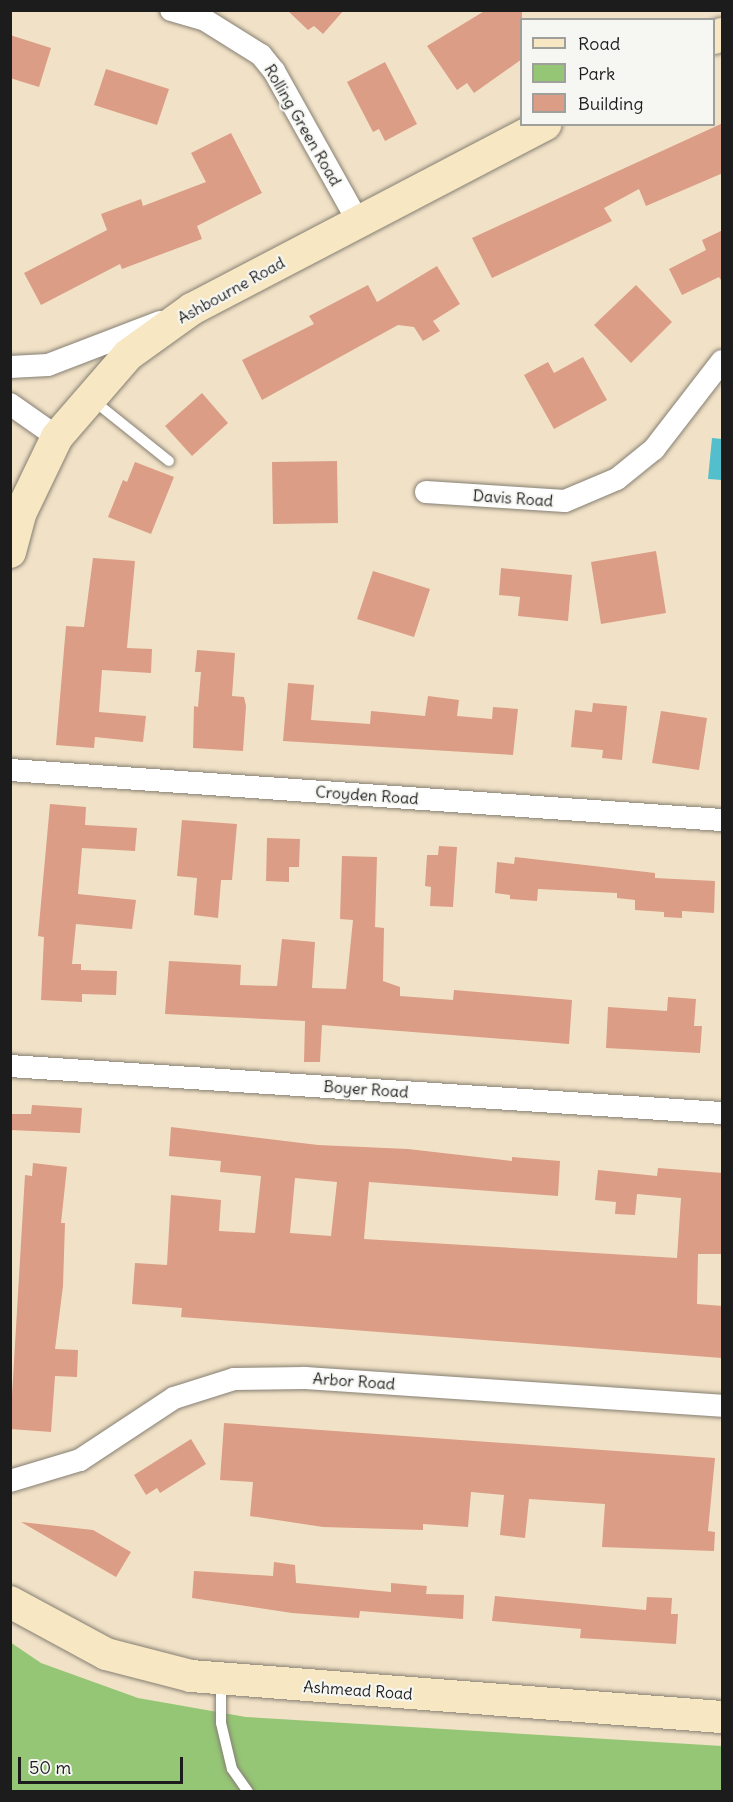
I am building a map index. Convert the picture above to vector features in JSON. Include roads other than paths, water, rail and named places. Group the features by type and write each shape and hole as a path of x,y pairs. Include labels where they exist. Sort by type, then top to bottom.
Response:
{"street":[{"name":"Rolling Green Road","path":"171,10 205,20 261,55 274,71 358,221"},
{"name":"Ashbourne Road","path":"10,552 20,514 57,437 89,397 128,355 192,309 542,126"},
{"path":"10,367 48,365 192,309"},
{"name":"Davis Road","path":"426,492 565,501 617,479 654,449 723,361"},
{"path":"10,404 57,437"},
{"name":"Croyden Road","path":"10,770 723,820"},
{"name":"Boyer Road","path":"10,1066 723,1113"},
{"name":"Arbor Road","path":"10,1481 80,1460 174,1398 234,1379 305,1378 723,1406"},
{"name":"Ashmead Road","path":"10,1602 106,1653 145,1667 221,1679 723,1717"}],"lane":[{"path":"89,397 169,462"},
{"path":"221,1679 224,1735 232,1769 248,1791"}],"water":[{"path":"712,438 722,439 722,480 708,479"}]}
